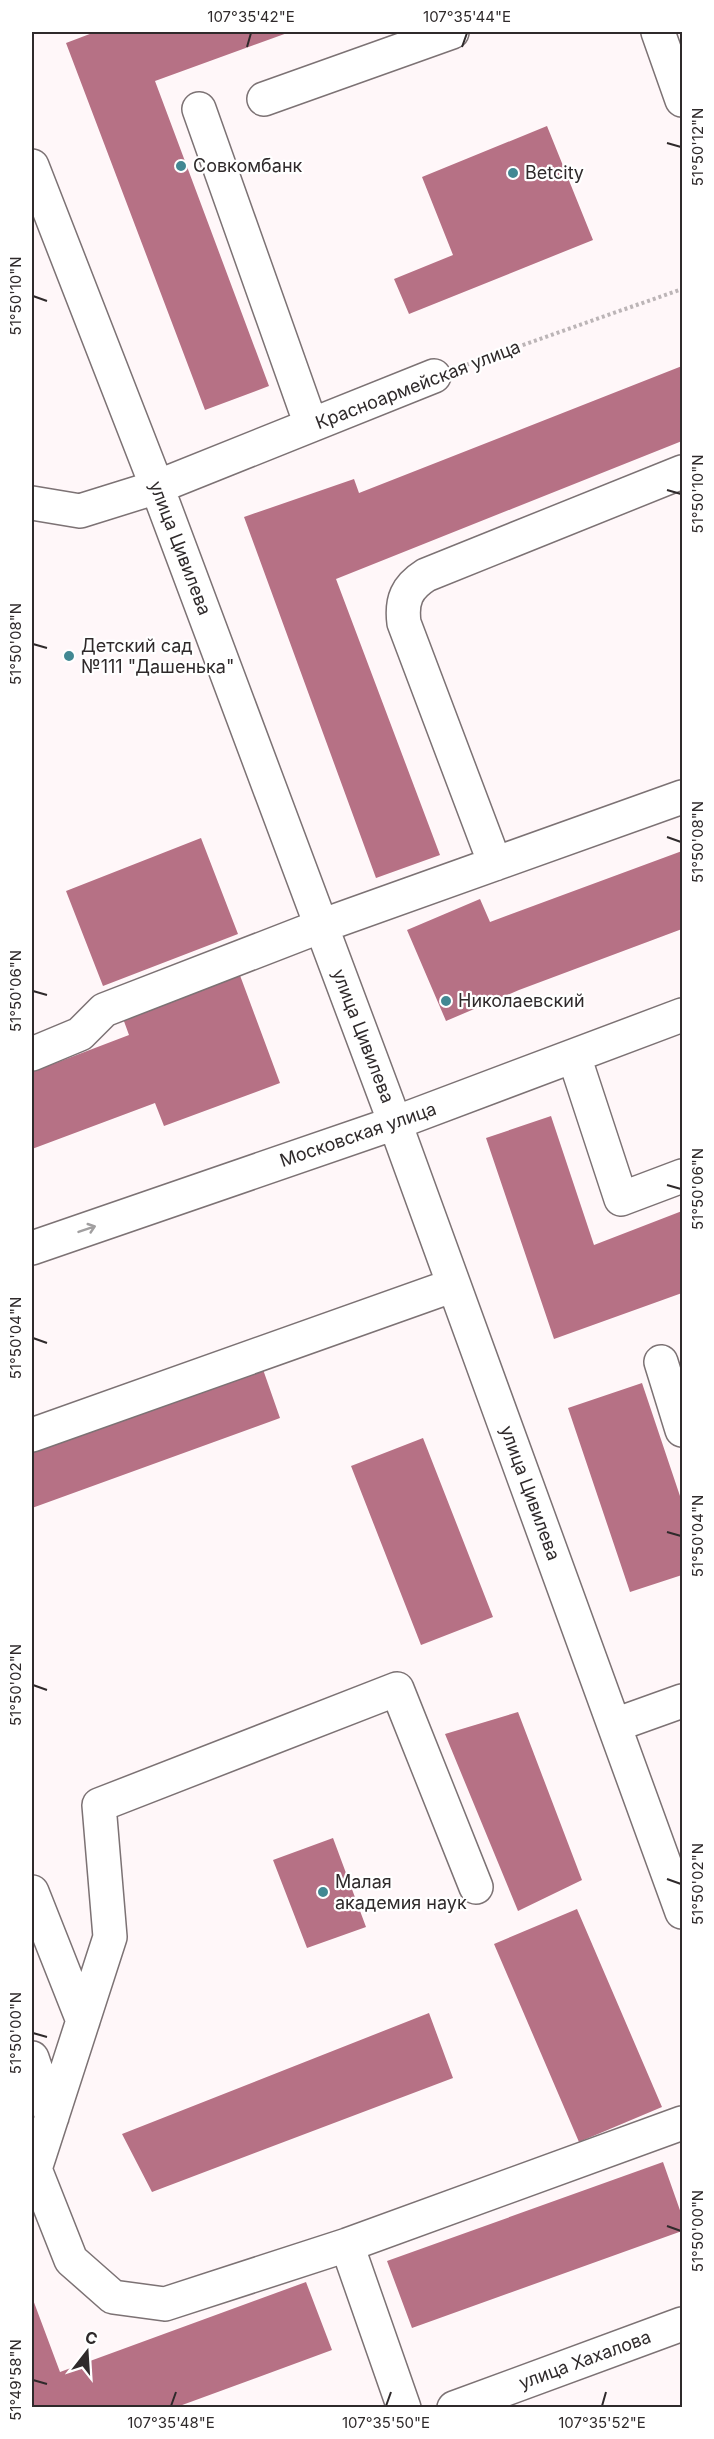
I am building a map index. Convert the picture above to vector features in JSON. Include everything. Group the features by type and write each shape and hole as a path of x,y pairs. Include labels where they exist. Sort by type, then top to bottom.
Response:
{"street":[{"path":"264,99 451,32"},
{"path":"658,32 682,100"},
{"path":"199,110 311,425"},
{"name":"улица Цивилева","path":"32,167 157,487 395,1123 682,1912"},
{"name":"Красноармейская улица","path":"32,503 80,511 157,487 434,376"},
{"path":"495,864 404,623 402,609 405,595 414,583 426,575 682,472"},
{"path":"32,1054 80,1034 104,1010 321,926 682,797"},
{"name":"Московская улица","path":"32,1248 395,1123 682,1015"},
{"path":"574,1056 621,1200 682,1176"},
{"path":"32,1435 454,1285"},
{"path":"661,1362 682,1430"},
{"path":"476,1887 397,1689 99,1806 110,1936 33,2169 71,2260 113,2297 165,2304 347,2245 682,2123"},
{"path":"615,1725 682,1701"},
{"path":"32,1892 83,2021"},
{"path":"32,2058 52,2117"},
{"path":"347,2245 404,2408"},
{"name":"улица Хахалова","path":"454,2408 682,2324"}],"path":[{"name":"Красноармейская улица","path":"434,376 682,289"}],"building":[{"path":"95,32 290,32 155,81 269,386 205,410 66,43"},
{"path":"547,126 593,240 409,314 394,279 453,255 422,177"},
{"path":"682,366 682,441 336,579 440,855 376,878 244,517 354,479 359,493"},
{"path":"201,838 238,934 103,986 66,891"},
{"path":"682,851 682,929 519,990 446,1021 407,930 480,899 490,922"},
{"path":"238,970 280,1083 164,1126 155,1103 32,1149 32,1072 129,1035 121,1013"},
{"path":"551,1116 594,1245 682,1211 682,1293 554,1339 486,1138"},
{"path":"259,1358 280,1418 32,1508 32,1440"},
{"path":"642,1383 682,1502 682,1575 630,1592 568,1408"},
{"path":"423,1438 493,1617 421,1645 351,1466"},
{"path":"518,1712 582,1880 518,1911 445,1734"},
{"path":"333,1838 366,1927 307,1948 273,1860"},
{"path":"577,1909 662,2107 579,2142 494,1944"},
{"path":"429,2013 453,2078 152,2192 122,2134"},
{"path":"663,2162 682,2216 682,2231 412,2328 387,2261"},
{"path":"306,2282 332,2350 174,2408 32,2408 32,2297 60,2372"}],"place":[{"name":"Совкомбанк","path":"181,166"},
{"name":"Betcity","path":"513,173"},
{"name":"Детский сад №111 \"Дашенька\"","path":"69,656"},
{"name":"Николаевский","path":"446,1001"},
{"name":"Малая академия наук","path":"323,1892"}]}
